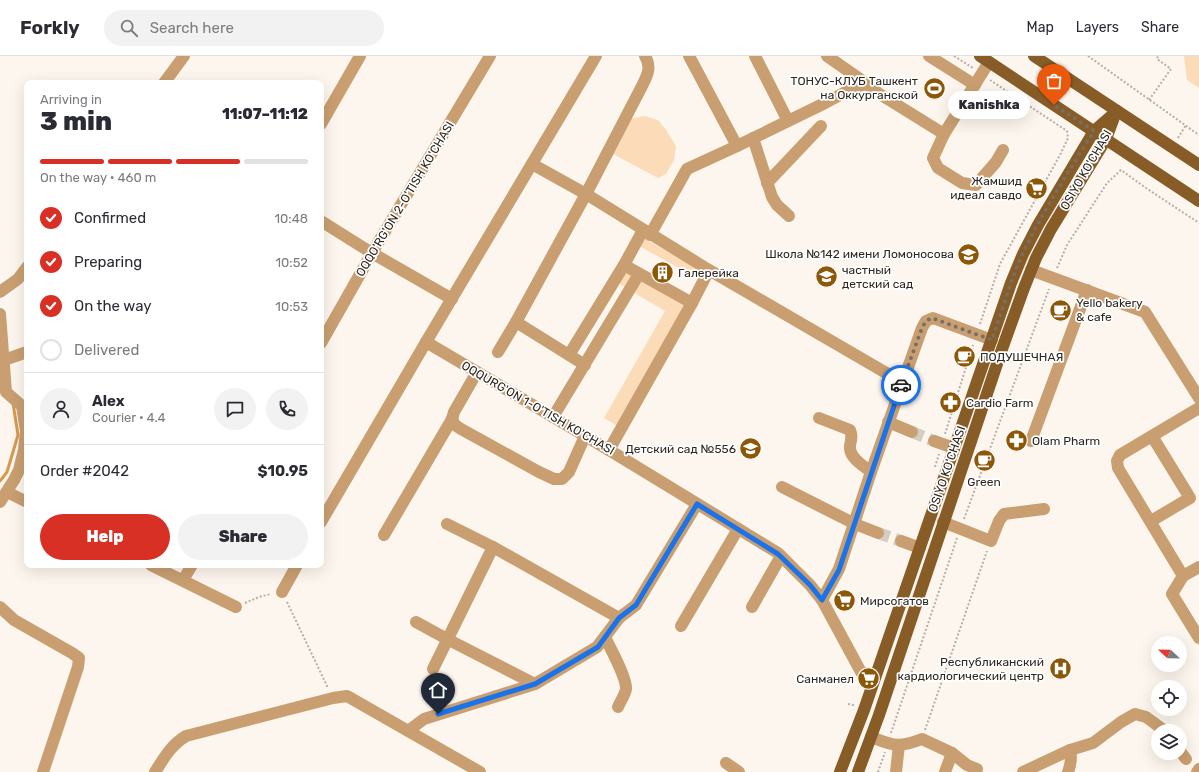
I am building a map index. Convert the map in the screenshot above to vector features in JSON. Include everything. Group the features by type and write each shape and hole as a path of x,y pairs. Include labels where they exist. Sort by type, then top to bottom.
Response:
{"main road":[{"path":"1034,56 1199,165"},
{"path":"984,59 1199,201"},
{"name":"OSIYO KO'CHASI","path":"840,772 856,732 1011,284 1023,254 1054,196 1094,131 1117,111"},
{"name":"OSIYO KO'CHASI","path":"858,772 890,682 1002,349 1031,270 1051,229 1106,140 1117,111"},
{"path":"875,677 890,682"},
{"path":"856,732 871,737"}],"street":[{"path":"166,80 184,56"},
{"path":"324,119 360,56"},
{"name":"OQQO'RG'ON 2-O'TISH KO'CHASI","path":"324,337 372,253 490,56"},
{"path":"324,517 596,56"},
{"path":"498,352 586,194 646,76 649,67 645,56"},
{"path":"689,56 737,146"},
{"path":"755,56 788,121"},
{"path":"827,56 878,93 944,134"},
{"path":"929,56 975,85"},
{"path":"984,59 982,74 944,134 933,158 938,168 962,183 976,185 996,162 1003,150"},
{"path":"569,355 624,266 687,169 737,146 855,87 867,84"},
{"path":"767,183 821,126"},
{"path":"753,138 772,197 777,205 790,216"},
{"path":"532,164 586,194 709,270 888,374"},
{"path":"324,223 372,253 452,299"},
{"path":"624,266 692,303"},
{"path":"609,450 709,270"},
{"path":"1031,270 1145,312 1199,398"},
{"path":"0,292 18,279 24,271"},
{"path":"553,417 639,274"},
{"path":"1031,441 1087,290"},
{"path":"0,314 6,392 22,406 24,418"},
{"path":"822,600 839,570 888,422 922,328 926,321 932,318 992,340"},
{"path":"516,322 585,364"},
{"name":"OQQURG'ON 1-O'TISH KO'CHASI","path":"426,342 609,450 781,556 810,585 822,600 861,672 875,677"},
{"path":"4,360 24,353"},
{"path":"384,535 452,419 454,412 477,372"},
{"path":"1183,576 1117,464 1120,455 1199,408"},
{"path":"819,418 850,430 852,436 850,449 852,456 871,472"},
{"path":"452,419 455,425 460,429 554,479 562,479 569,472 585,436"},
{"path":"888,422 912,432"},
{"path":"1151,522 1190,498 1152,436"},
{"path":"938,442 954,448"},
{"path":"24,450 19,470 3,497 24,501"},
{"path":"782,487 855,524 878,533"},
{"path":"408,731 424,719 535,684 598,647 619,618 636,605 697,504"},
{"path":"943,522 990,541 998,521 1004,514 1044,509"},
{"path":"447,524 493,547 619,618"},
{"path":"681,626 738,529"},
{"path":"901,541 920,548"},
{"path":"433,669 493,547"},
{"path":"752,607 781,556"},
{"path":"1199,567 1183,576 1172,594 1199,638"},
{"path":"157,568 236,607"},
{"path":"183,580 190,568"},
{"path":"282,592 295,568"},
{"path":"0,607 14,620 79,658 78,667 43,772"},
{"path":"416,622 535,684"},
{"path":"605,637 620,666 626,689 618,707"},
{"path":"154,772 172,747 186,736 333,698 347,696 480,772"},
{"path":"1022,772 1070,750 1093,743 1134,714 1146,717 1156,724"},
{"path":"871,737 893,744 910,743 922,739 952,753 967,765 983,771"},
{"path":"893,744 896,772"},
{"path":"1068,772 1072,758 1070,750"},
{"path":"945,772 952,753"},
{"path":"726,762 739,772"}],"path":[{"path":"933,473 938,442 1000,264 1068,138 1067,131 954,56"},
{"path":"1088,56 1199,135"},
{"path":"1150,100 1171,69 1157,59 1158,56"},
{"path":"878,772 893,744 960,529 1053,278 1067,246 1107,183 1121,170 1199,223"},
{"path":"922,739 990,541"},
{"path":"236,607 259,596 282,592 333,698"},
{"path":"848,704 853,705 855,699"}],"shaded area":[{"path":"1184,56 1199,56 1199,88 1187,80"},
{"path":"644,116 658,120 676,146 674,160 666,174 658,178 613,154 630,119"},
{"path":"643,238 702,270 697,278 639,246"},
{"path":"624,268 695,308 626,431 604,418 665,311 616,282"}],"waterway":[{"path":"0,481 7,472 18,435 13,403"}],"tunnel":[{"path":"912,432 934,441"},
{"path":"878,533 901,541"}],"way so far":[{"path":"901,385 922,328 926,321 932,318 992,340 1023,254 1054,196 1094,131 1054,105"}],"place":[{"name":"ТОНУС-КЛУБ Ташкент на Оккурганской","path":"934,88"},
{"name":"Kanishka","path":"1054,105"},
{"name":"Жамшид идеал савдо","path":"1037,188"},
{"name":"Школа №142 имени Ломоносова","path":"969,254"},
{"name":"Галерейка","path":"662,273"},
{"name":"частный детский сад","path":"826,277"},
{"name":"Yello bakery & cafe","path":"1061,310"},
{"name":"ПОДУШЕЧНАЯ","path":"964,357"},
{"name":"Cardio Farm","path":"951,403"},
{"name":"Olam Pharm","path":"1017,441"},
{"name":"Детский сад №556","path":"751,449"},
{"name":"Green","path":"984,461"},
{"name":"Мирсогатов","path":"844,601"},
{"name":"Республиканский кардиологический центр","path":"1060,669"},
{"name":"Санманел","path":"869,679"}],"route":[{"path":"438,714 535,684 551,676 598,647 619,618 636,605 697,504 778,554 810,585 822,600 839,570 901,385"}]}
